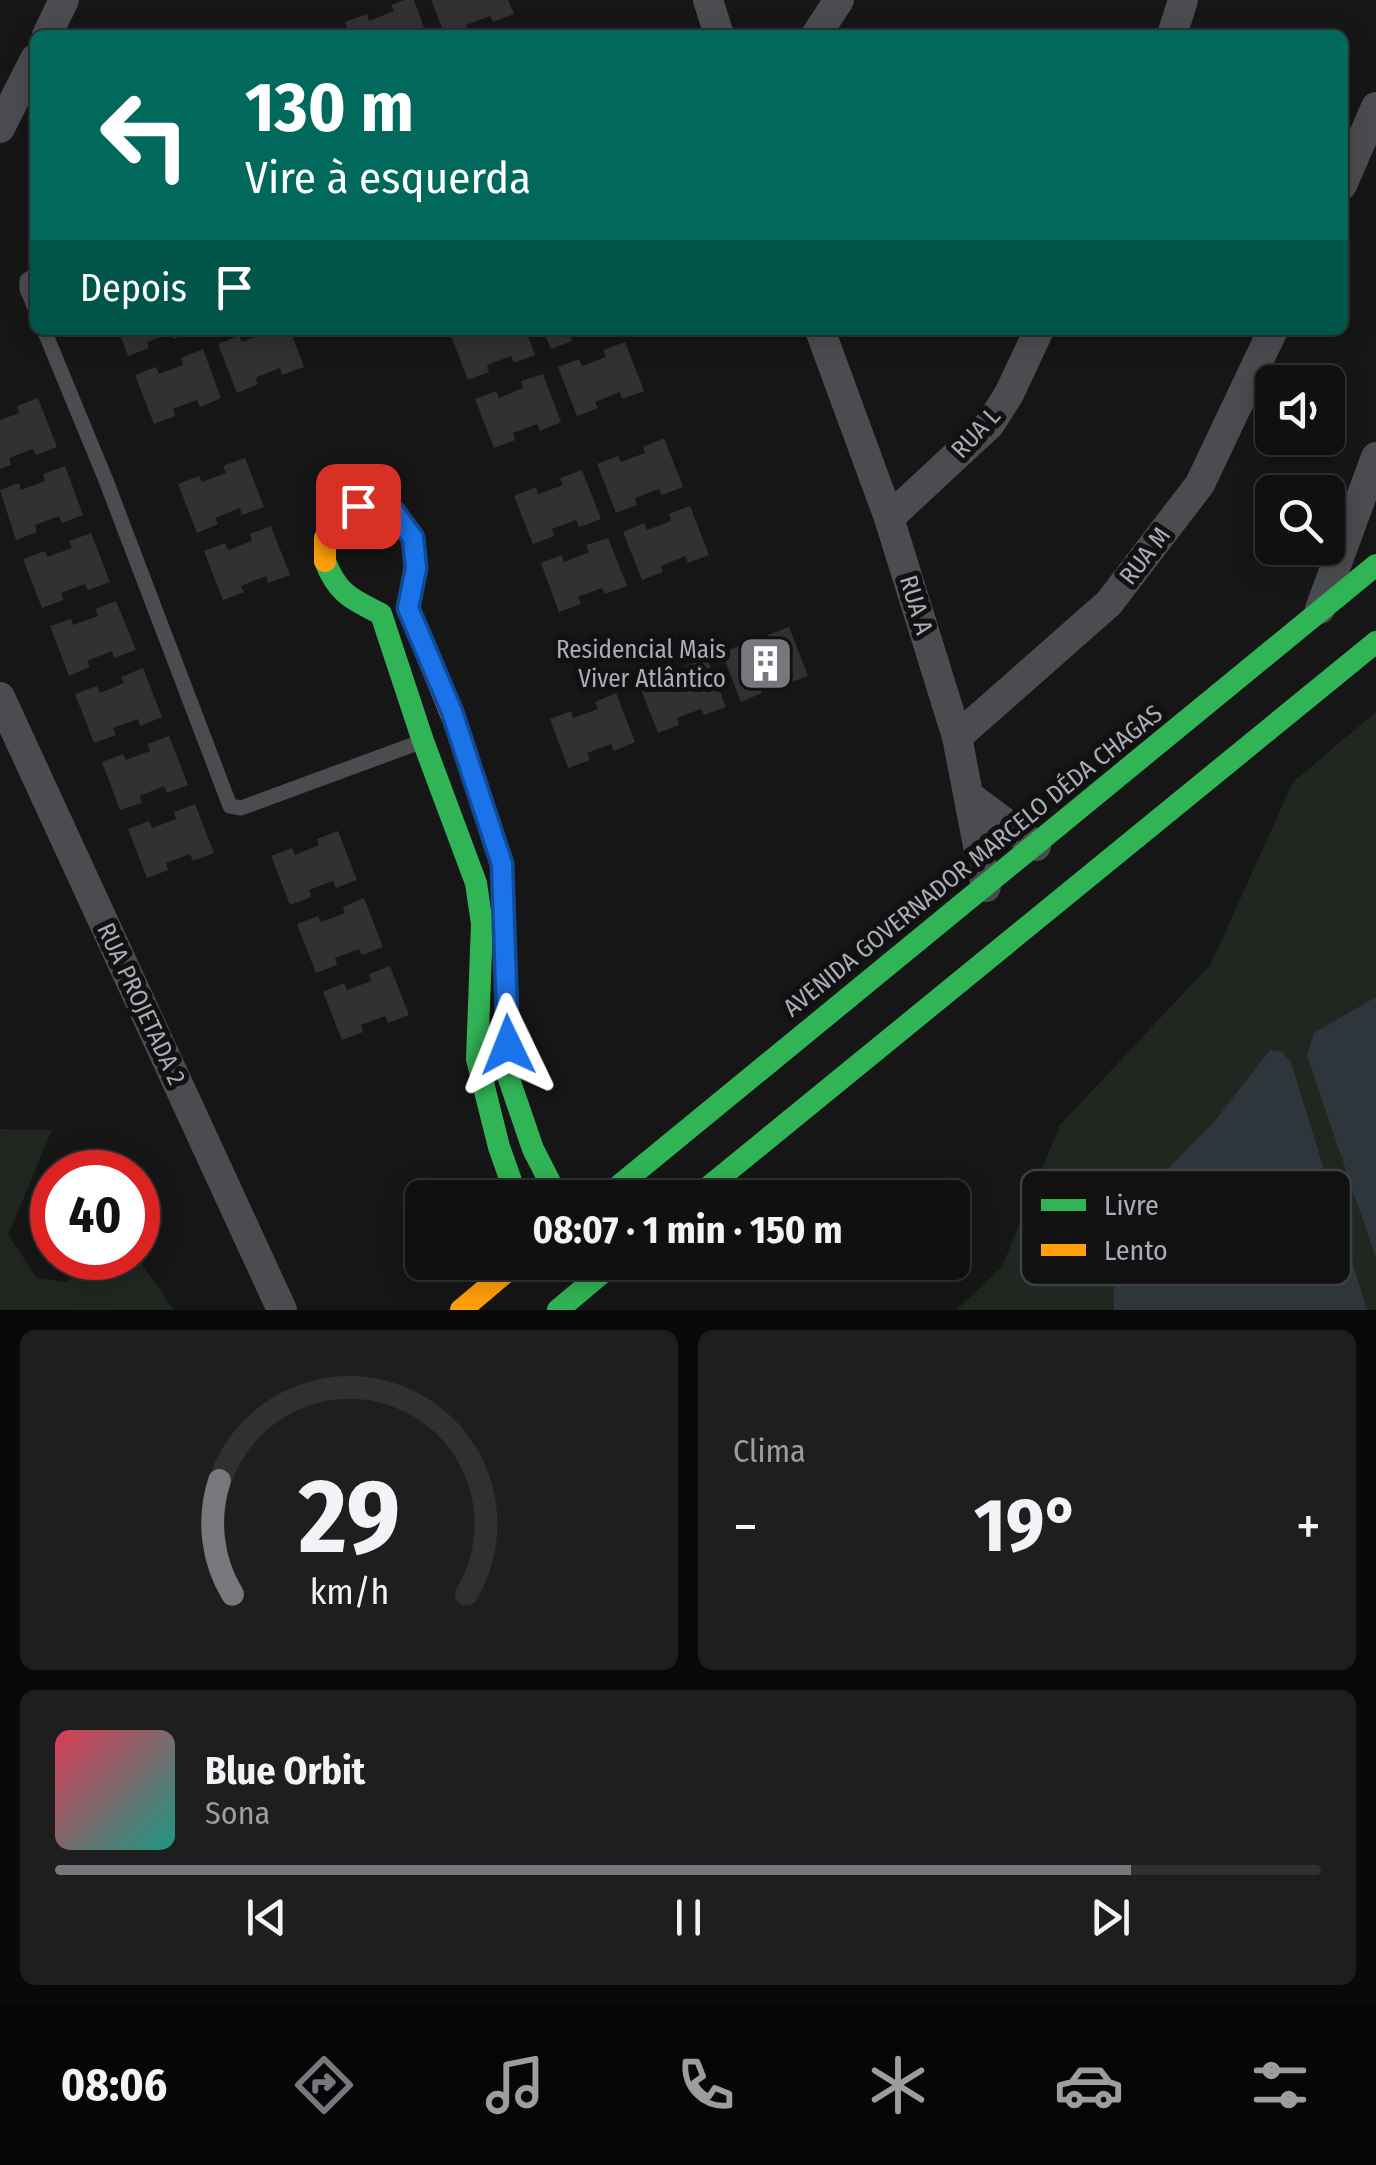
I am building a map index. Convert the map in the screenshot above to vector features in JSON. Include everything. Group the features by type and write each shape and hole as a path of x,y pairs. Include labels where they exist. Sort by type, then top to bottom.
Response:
{"main road":[{"path":"511,1180 477,1059 482,924 476,883 381,614 353,600 334,584 324,560 325,538 337,518 358,506 376,505 394,512 413,538 416,568 408,608 452,712 502,864 509,1079 533,1149 549,1180"},
{"name":"AVENIDA GOVERNADOR MARCELO DÉDA CHAGAS","path":"626,1180 1376,565"},
{"path":"716,1180 1376,642"},
{"path":"461,1310 497,1280"},
{"path":"558,1310 594,1280"}],"street":[{"path":"49,30 64,0"},
{"path":"708,0 717,30"},
{"path":"819,30 839,0"},
{"path":"1174,30 1183,0"},
{"path":"0,128 30,69"},
{"path":"1348,171 1376,106"},
{"name":"RUA A","path":"822,335 888,518 958,736 986,887"},
{"name":"RUA L","path":"888,518 990,424 1037,335"},
{"name":"RUA M","path":"958,736 1089,623 1120,588 1200,484 1272,335"},
{"path":"1320,610 1376,457"},
{"name":"RUA PROJETADA 2","path":"0,698 282,1310"},
{"path":"969,796 1036,846"}],"lane":[{"path":"46,335 230,806 241,808 423,741"}],"shaded area":[{"path":"1376,712 1376,1310 956,1310 1002,1267 1021,1220 1021,1285 1351,1285 1351,1170 1042,1170 1060,1125 1211,964 1293,782"},
{"path":"1376,997 1376,1259 1351,1185 1351,1170 1346,1170 1307,1055 1314,1033"},
{"path":"1270,1050 1282,1052 1291,1062 1324,1170 1167,1170 1213,1123"},
{"path":"0,1129 52,1130 44,1150 30,1150 30,1182 8,1235 30,1268 30,1280 153,1280 174,1310 0,1310"},
{"path":"1351,1258 1367,1310 1114,1310 1114,1285 1351,1285"}],"building":[{"path":"414,0 425,30 348,30 345,22 367,14 369,21 394,11 391,5"},
{"path":"431,0 508,0 514,14 493,22 490,16 466,25 467,30 443,30"},
{"path":"120,335 166,335 147,342 149,348 128,356"},
{"path":"261,335 292,335 304,367 282,375 280,368 255,378 258,384 237,393 218,344 239,336 242,342"},
{"path":"451,335 528,335 535,355 514,363 511,356 487,365 489,372 468,380"},
{"path":"545,335 569,335 572,341 551,349"},
{"path":"625,342 644,391 622,399 620,392 595,402 598,408 577,416 558,367 579,359 582,366 606,357 603,350"},
{"path":"203,349 221,398 200,407 197,400 173,409 175,416 154,424 135,375 156,367 159,374 183,365 181,358"},
{"path":"543,374 561,422 540,431 537,424 513,433 515,440 494,448 475,399 496,391 499,398 523,388 521,381"},
{"path":"38,398 57,447 36,455 33,449 9,458 11,465 0,469 0,420 19,413 17,406"},
{"path":"664,438 683,487 662,495 659,489 635,498 637,505 616,513 597,464 618,456 621,462 645,453 643,447"},
{"path":"245,458 264,507 242,515 240,508 215,518 218,524 197,533 178,484 199,476 202,482 226,473 223,466"},
{"path":"65,466 83,515 62,523 59,516 35,525 37,532 16,540 0,490 19,483 21,490 45,481 43,474"},
{"path":"582,470 601,519 579,527 576,520 552,529 554,536 533,544 514,496 536,487 538,494 563,485 560,478"},
{"path":"690,506 709,555 688,563 685,556 661,566 663,572 642,580 623,532 644,523 647,530 671,521 669,514"},
{"path":"271,526 290,575 268,583 266,576 241,586 244,592 223,600 204,551 225,543 228,550 252,541 250,534"},
{"path":"91,533 110,582 88,590 85,584 61,593 64,600 42,608 23,559 45,551 47,557 72,548 69,541"},
{"path":"608,538 627,586 605,594 602,588 578,597 581,604 559,612 541,563 562,555 564,562 589,552 586,545"},
{"path":"116,601 136,650 114,658 112,651 87,661 90,667 69,676 50,626 71,619 73,625 98,616 95,609"},
{"name":"Residencial Mais Viver Atlântico","path":"789,627 808,676 787,684 784,677 760,687 762,693 741,702 722,653 743,644 746,651 770,642 768,635"},
{"path":"707,658 726,707 704,715 701,709 677,718 679,725 658,733 639,684 661,676 663,682 688,673 685,666"},
{"path":"143,668 162,717 140,726 138,719 113,728 116,735 94,743 75,694 97,686 100,693 124,683 121,677"},
{"path":"616,693 635,742 614,751 611,744 587,753 590,760 568,768 550,719 571,711 573,718 598,709 595,702"},
{"path":"169,736 188,785 167,793 164,786 140,796 142,803 120,810 102,762 123,754 126,760 150,751 148,744"},
{"path":"195,804 214,853 193,861 190,854 166,863 168,870 147,878 128,829 149,821 152,828 176,819 174,812"},
{"path":"338,831 357,880 336,888 333,881 309,890 311,897 290,905 271,856 292,848 295,855 319,845 317,839"},
{"path":"364,898 383,947 362,955 359,949 335,958 337,965 316,973 297,924 318,916 321,922 345,913 343,907"},
{"path":"390,966 409,1015 388,1023 385,1016 361,1025 363,1032 342,1040 323,992 344,983 347,990 371,981 369,974"}],"traffic: fast":[{"path":"325,561 346,594 381,614 476,883 482,924 477,1059 511,1180"},
{"path":"626,1180 1376,565"},
{"path":"717,1180 1376,642"},
{"path":"455,724 502,863 509,1079 533,1149 549,1180"},
{"path":"558,1310 594,1280"}],"traffic: slow":[{"path":"325,561 325,538 337,518 358,506 376,505 394,513 413,537 416,568 408,608 455,724"},
{"path":"461,1310 497,1280"}],"place":[{"name":"Residencial Mais Viver Atlântico","path":"765,664"}],"route":[{"path":"358,506 376,505 394,512 413,538 416,568 408,608 452,712 502,864 508,1045"}]}
